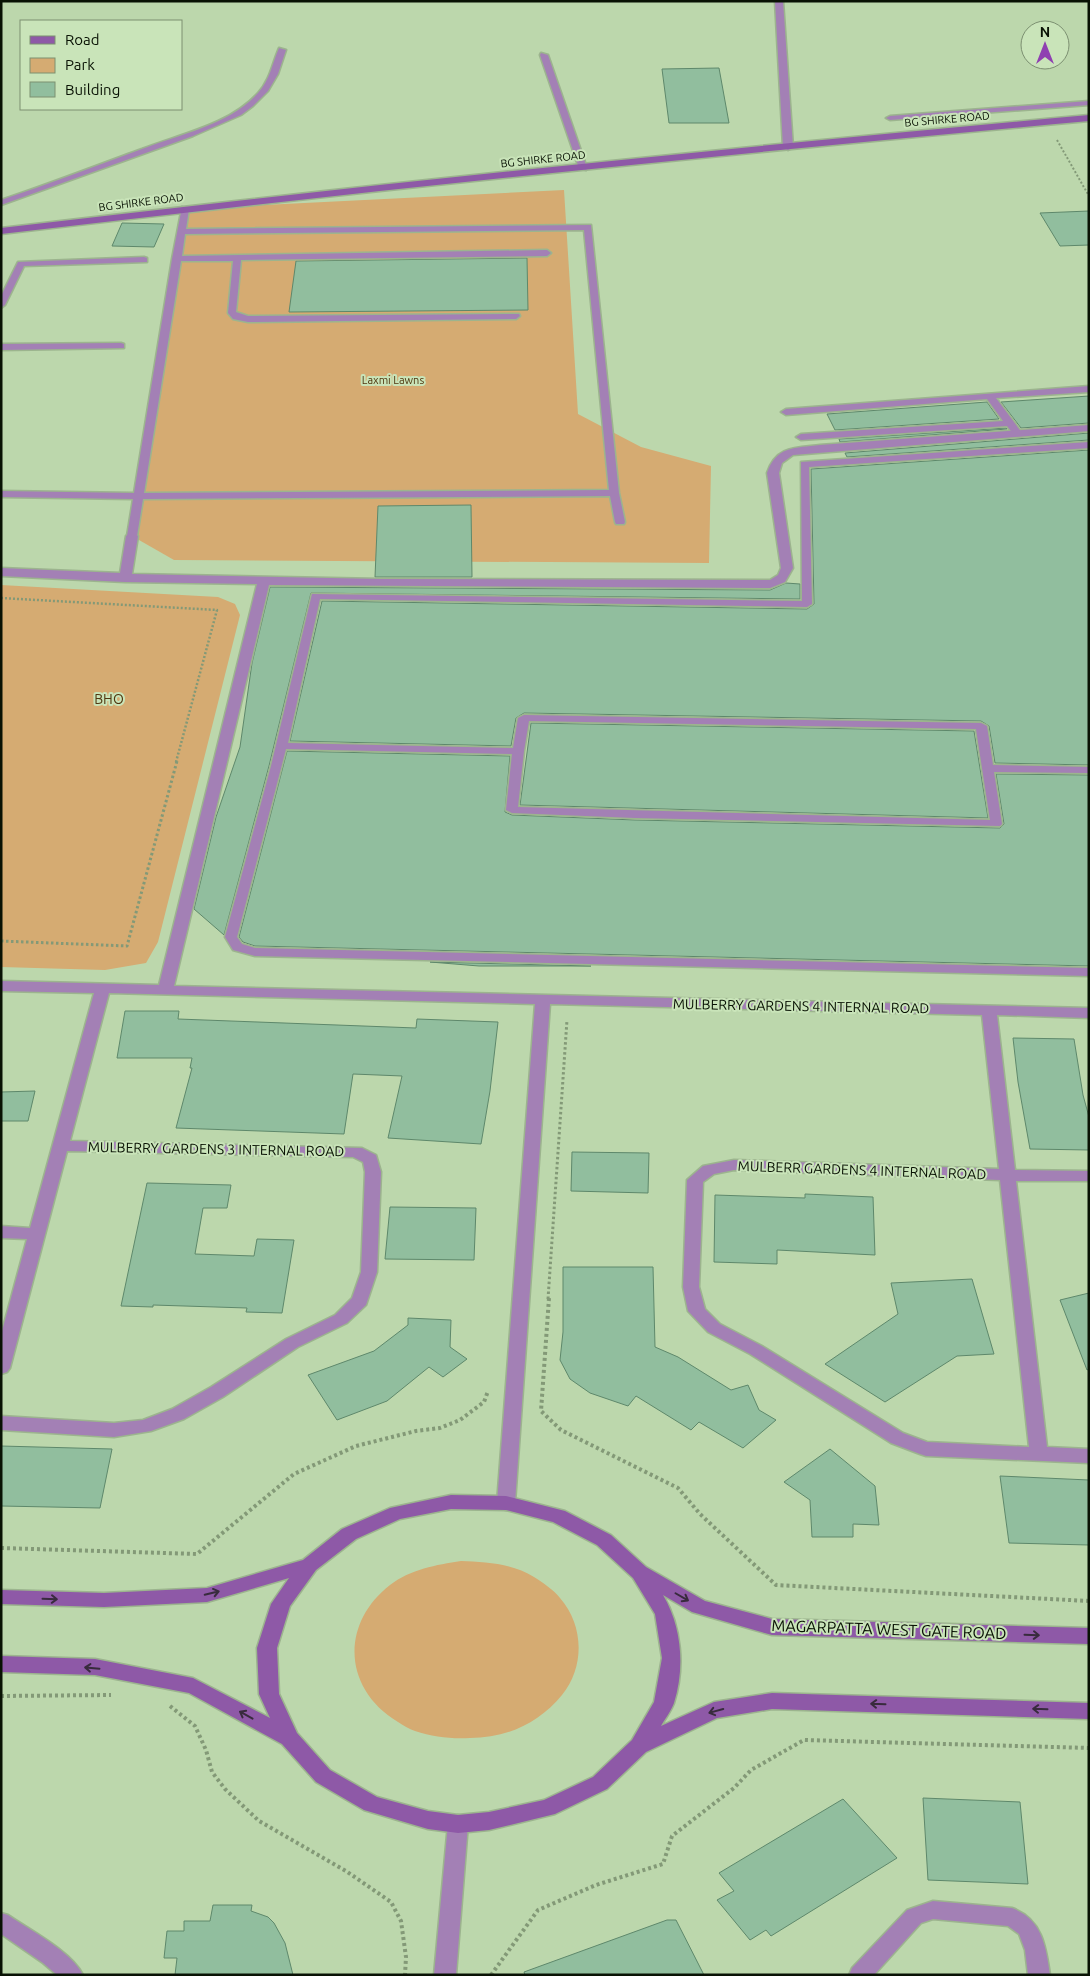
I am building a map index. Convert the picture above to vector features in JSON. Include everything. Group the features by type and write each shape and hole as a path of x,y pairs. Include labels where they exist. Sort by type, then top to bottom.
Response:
{"street":[{"path":"779,1 788,147"},
{"name":"BG SHIRKE ROAD","path":"1,231 185,209 1089,118"},
{"path":"1,572 125,578 264,581 776,584 784,578 787,568 773,473 777,460 790,452 1013,428 1089,428"},
{"path":"125,578 132,536"},
{"path":"1,986 165,990 264,581"},
{"path":"1,1368 103,988"},
{"name":"MULBERRY GARDENS 4 INTERNAL ROAD","path":"165,990 1089,1013"},
{"path":"506,1503 543,999"},
{"name":"MULBERR GARDENS 4 INTERNAL ROAD","path":"989,1010 1038,1454"},
{"name":"MULBERRY GARDENS 3 INTERNAL ROAD","path":"1,1423 114,1430 145,1426 178,1414 292,1344 341,1319 360,1301 369,1272 374,1172 370,1159 356,1152 61,1146"},
{"name":"MULBERR GARDENS 4 INTERNAL ROAD","path":"1089,1176 1007,1175 734,1165 709,1170 695,1180 691,1287 697,1311 714,1328 756,1350 897,1438 926,1449 1089,1456"},
{"path":"1,1232 37,1234"},
{"name":"MAGARPATTA WEST GATE ROAD","path":"288,1738 269,1694 267,1648 281,1604 309,1565 349,1534 397,1513 451,1502 506,1503 558,1516 604,1540 640,1573 700,1607 772,1627 1089,1636"},
{"name":"MAGARPATTA WEST GATE ROAD","path":"1,1597 104,1600 207,1594 309,1565"},
{"name":"MAGARPATTA WEST GATE ROAD","path":"1,1664 95,1667 193,1686 288,1738 323,1776 371,1804 428,1820 458,1824 489,1822 548,1808 600,1783 639,1746 664,1703 672,1658 664,1613 640,1573"},
{"name":"MAGARPATTA WEST GATE ROAD","path":"639,1746 714,1710 772,1701 1089,1711"},
{"path":"445,1975 458,1824"},
{"path":"860,1975 914,1916 933,1910 1012,1917 1027,1928 1036,1950 1039,1975"},
{"path":"1,1922 51,1956 72,1975"}],"lane":[{"path":"1,203 60,184 213,125 245,109 261,95 274,76 282,50"},
{"path":"544,55 583,168"},
{"path":"890,118 1089,103"},
{"path":"132,536 185,209"},
{"path":"181,232 588,227 614,493 620,522"},
{"path":"176,259 547,253"},
{"path":"237,258 232,313 236,317 248,319 516,316"},
{"path":"1,305 21,264 144,260"},
{"path":"1,347 121,346"},
{"path":"786,412 1089,389"},
{"path":"990,396 1013,428"},
{"path":"800,437 1013,428"},
{"path":"1089,445 804,464 807,604 316,596 282,746 231,937 237,947 255,952 1089,972"},
{"path":"1,494 138,496 614,493"},
{"path":"524,718 981,726 996,824 512,810 518,751 524,718"},
{"path":"282,746 518,751"},
{"path":"988,768 1089,770"}],"path":[{"path":"1056,138 1089,196"},
{"path":"1,598 216,610 127,946 1,941"},
{"path":"569,1000 541,1411 561,1430 678,1488 700,1514 776,1585 1089,1601"},
{"path":"1,1548 197,1554 222,1536 233,1523 294,1474 356,1446 416,1431 440,1428 460,1420 484,1402 490,1386"},
{"path":"1,1696 118,1695"},
{"path":"165,1701 195,1726 206,1750 212,1772 225,1789 259,1822 346,1871 391,1902 400,1921 406,1957 404,1975"},
{"path":"491,1975 538,1910 596,1885 663,1864 672,1836 734,1788 752,1770 804,1740 1089,1748"}],"green space":[{"name":"Laxmi Lawns","path":"564,190 578,414 641,447 711,466 709,563 174,560 132,536 185,209"},
{"name":"BHO","path":"1,585 218,597 235,604 240,615 158,942 146,963 105,970 1,967"},
{"path":"461,1561 508,1566 526,1572 551,1589 560,1598 574,1621 577,1633 579,1646 575,1672 570,1684 562,1695 533,1721 509,1732 497,1735 449,1738 413,1730 398,1722 380,1708 367,1692 358,1674 355,1656 356,1637 362,1618 374,1601 390,1585 406,1575 433,1566"}],"building":[{"path":"719,68 729,123 669,123 662,69"},
{"path":"1089,211 1089,245 1060,246 1040,213"},
{"path":"122,223 164,224 154,247 112,246"},
{"path":"527,258 528,310 289,312 296,261"},
{"path":"1089,396 1089,423 1021,428 1001,402"},
{"path":"987,402 999,419 835,430 827,414"},
{"path":"1006,428 840,442 839,439"},
{"path":"1089,433 1089,440 847,457 845,453"},
{"path":"1089,450 1089,765 995,763 989,726 981,721 524,713 516,718 511,746 290,741 322,601 807,609 814,604 811,469"},
{"path":"471,505 472,577 375,577 378,506"},
{"path":"786,583 800,584 800,599 311,593 269,766 224,935 194,909 216,817 240,747 252,663 270,587 770,590"},
{"path":"531,723 974,731 988,818 520,805"},
{"path":"287,751 510,756 505,812 512,815 635,820 1000,828 1004,824 996,774 1089,775 1089,966 255,946 243,942 239,937"},
{"path":"430,962 591,966 479,966"},
{"path":"125,1011 179,1011 178,1019 416,1028 417,1019 498,1022 490,1091 481,1144 388,1138 402,1076 353,1074 344,1134 176,1128 192,1068 190,1068 192,1058 117,1058"},
{"path":"1013,1038 1074,1039 1083,1095 1089,1117 1089,1150 1030,1149 1018,1082"},
{"path":"35,1091 28,1121 1,1121 1,1092"},
{"path":"572,1152 649,1153 648,1193 571,1191"},
{"path":"147,1183 231,1185 227,1208 203,1208 195,1254 254,1256 257,1239 294,1240 282,1313 246,1312 247,1308 153,1305 153,1307 121,1306"},
{"path":"805,1194 873,1197 875,1255 777,1250 777,1264 714,1262 715,1195 805,1198"},
{"path":"390,1207 476,1208 474,1260 385,1259"},
{"path":"563,1267 653,1267 655,1347 678,1357 731,1390 748,1385 759,1410 776,1420 743,1448 699,1422 691,1430 636,1396 628,1406 590,1393 570,1379 560,1360 563,1332"},
{"path":"972,1279 994,1354 957,1356 885,1402 825,1364 898,1314 891,1283"},
{"path":"1089,1293 1089,1369 1087,1370 1060,1300"},
{"path":"408,1318 451,1320 450,1347 467,1359 443,1377 429,1367 387,1401 337,1420 308,1375 374,1351 408,1325"},
{"path":"1,1446 112,1449 100,1508 1,1506"},
{"path":"830,1449 875,1486 879,1525 853,1524 853,1537 812,1537 810,1500 784,1482"},
{"path":"1000,1476 1089,1480 1089,1545 1009,1543"},
{"path":"923,1798 1020,1802 1028,1884 928,1880"},
{"path":"843,1799 897,1858 771,1936 766,1930 750,1940 717,1900 734,1891 719,1873"},
{"path":"213,1905 252,1905 251,1911 268,1917 274,1923 285,1943 293,1975 175,1975 177,1958 164,1958 167,1931 184,1931 184,1921 210,1921"},
{"path":"667,1920 676,1920 704,1975 525,1975 524,1972"}]}
